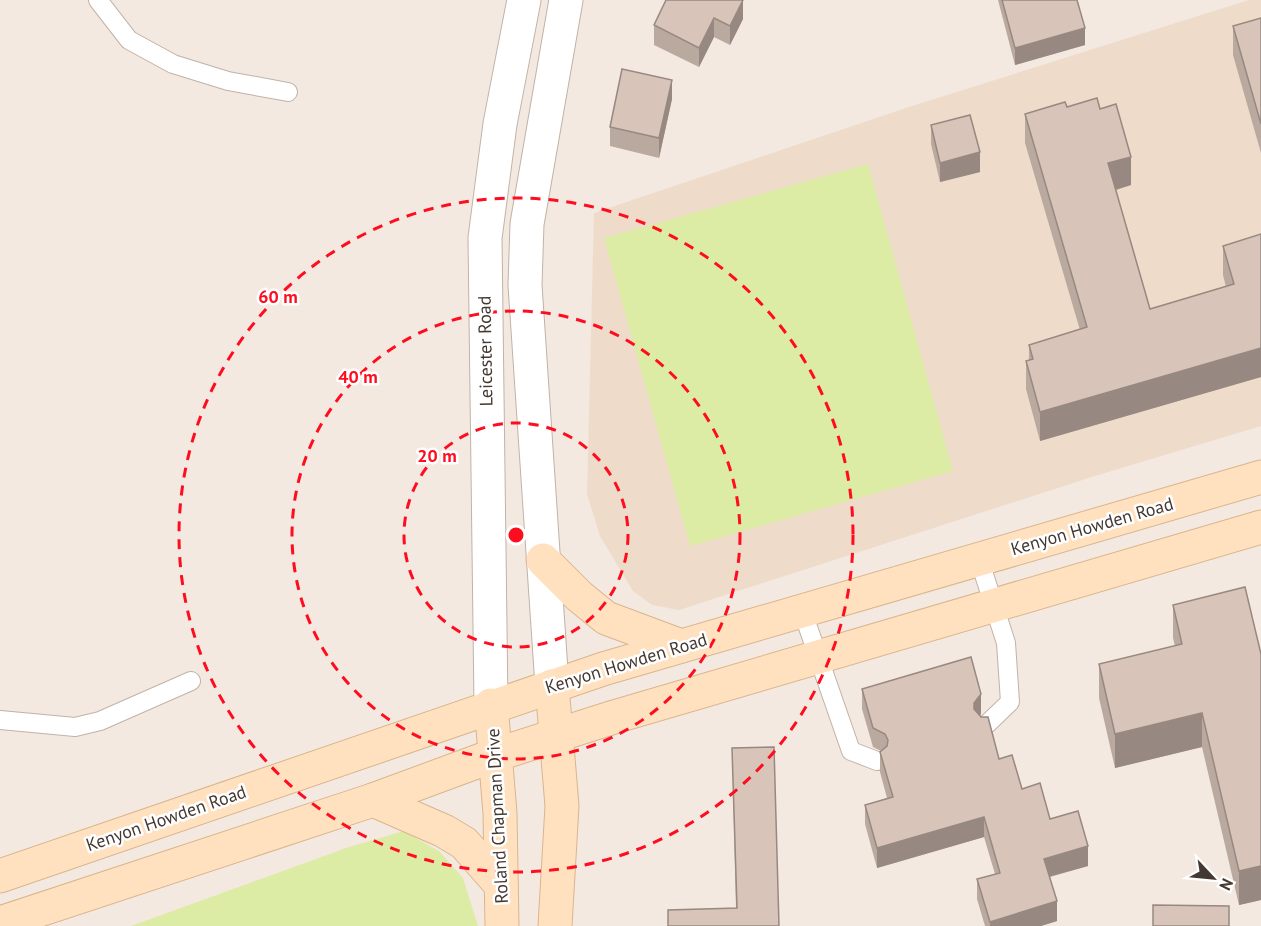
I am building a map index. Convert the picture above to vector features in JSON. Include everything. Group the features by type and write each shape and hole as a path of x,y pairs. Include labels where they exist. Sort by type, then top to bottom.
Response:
{"street":[{"name":"Leicester Road","path":"492,705 485,238 500,124 524,0"},
{"path":"555,926 562,807 525,285 527,224 566,0"},
{"name":"Kenyon Howden Road","path":"0,876 552,686 802,610 1261,477"},
{"path":"1116,518 1129,565"},
{"path":"0,923 373,800 556,735 1261,527"},
{"path":"543,560 579,596 606,618 681,646"},
{"name":"Roland Chapman Drive","path":"492,705 500,813 502,926"},
{"path":"373,800 444,831 464,843 501,885"}],"lane":[{"path":"98,0 129,40 173,64 228,81 288,92"},
{"path":"979,559 1006,643 1010,702 985,726"},
{"path":"802,610 851,751 877,761"},
{"path":"0,720 75,727 100,721 191,681"}],"shaded area":[{"path":"1249,0 1261,0 1261,426 1095,476 679,610 652,605 633,591 600,536 587,494 594,213 909,107"}],"green space":[{"path":"868,164 953,471 690,546 604,238"},
{"path":"404,831 440,852 463,878 478,926 131,926 349,847"}],"building":[{"path":"666,0 743,0 730,26 714,18 699,48 654,25"},
{"path":"1002,0 1077,0 1085,28 1015,48"},
{"path":"1261,18 1261,124 1233,26"},
{"path":"622,69 672,80 659,138 610,127"},
{"path":"1097,98 1100,109 1116,104 1131,157 1108,163 1150,309 1234,284 1223,246 1261,234 1261,348 1040,412 1026,361 1033,359 1029,345 1087,327 1025,114 1065,102 1067,107"},
{"path":"970,115 980,152 940,163 931,125"},
{"path":"1245,587 1261,654 1261,866 1239,871 1202,713 1115,734 1099,664 1182,644 1173,605"},
{"path":"971,657 981,694 974,703 974,709 981,717 988,717 999,759 1012,755 1022,789 1040,783 1050,819 1078,811 1088,846 1044,859 1057,901 990,922 977,879 1000,873 984,817 877,848 865,805 893,797 880,752 887,746 888,740 885,734 873,728 862,689"},
{"path":"774,747 779,926 668,926 668,910 737,908 732,748"},
{"path":"1153,905 1229,906 1229,926 1153,926"}]}
